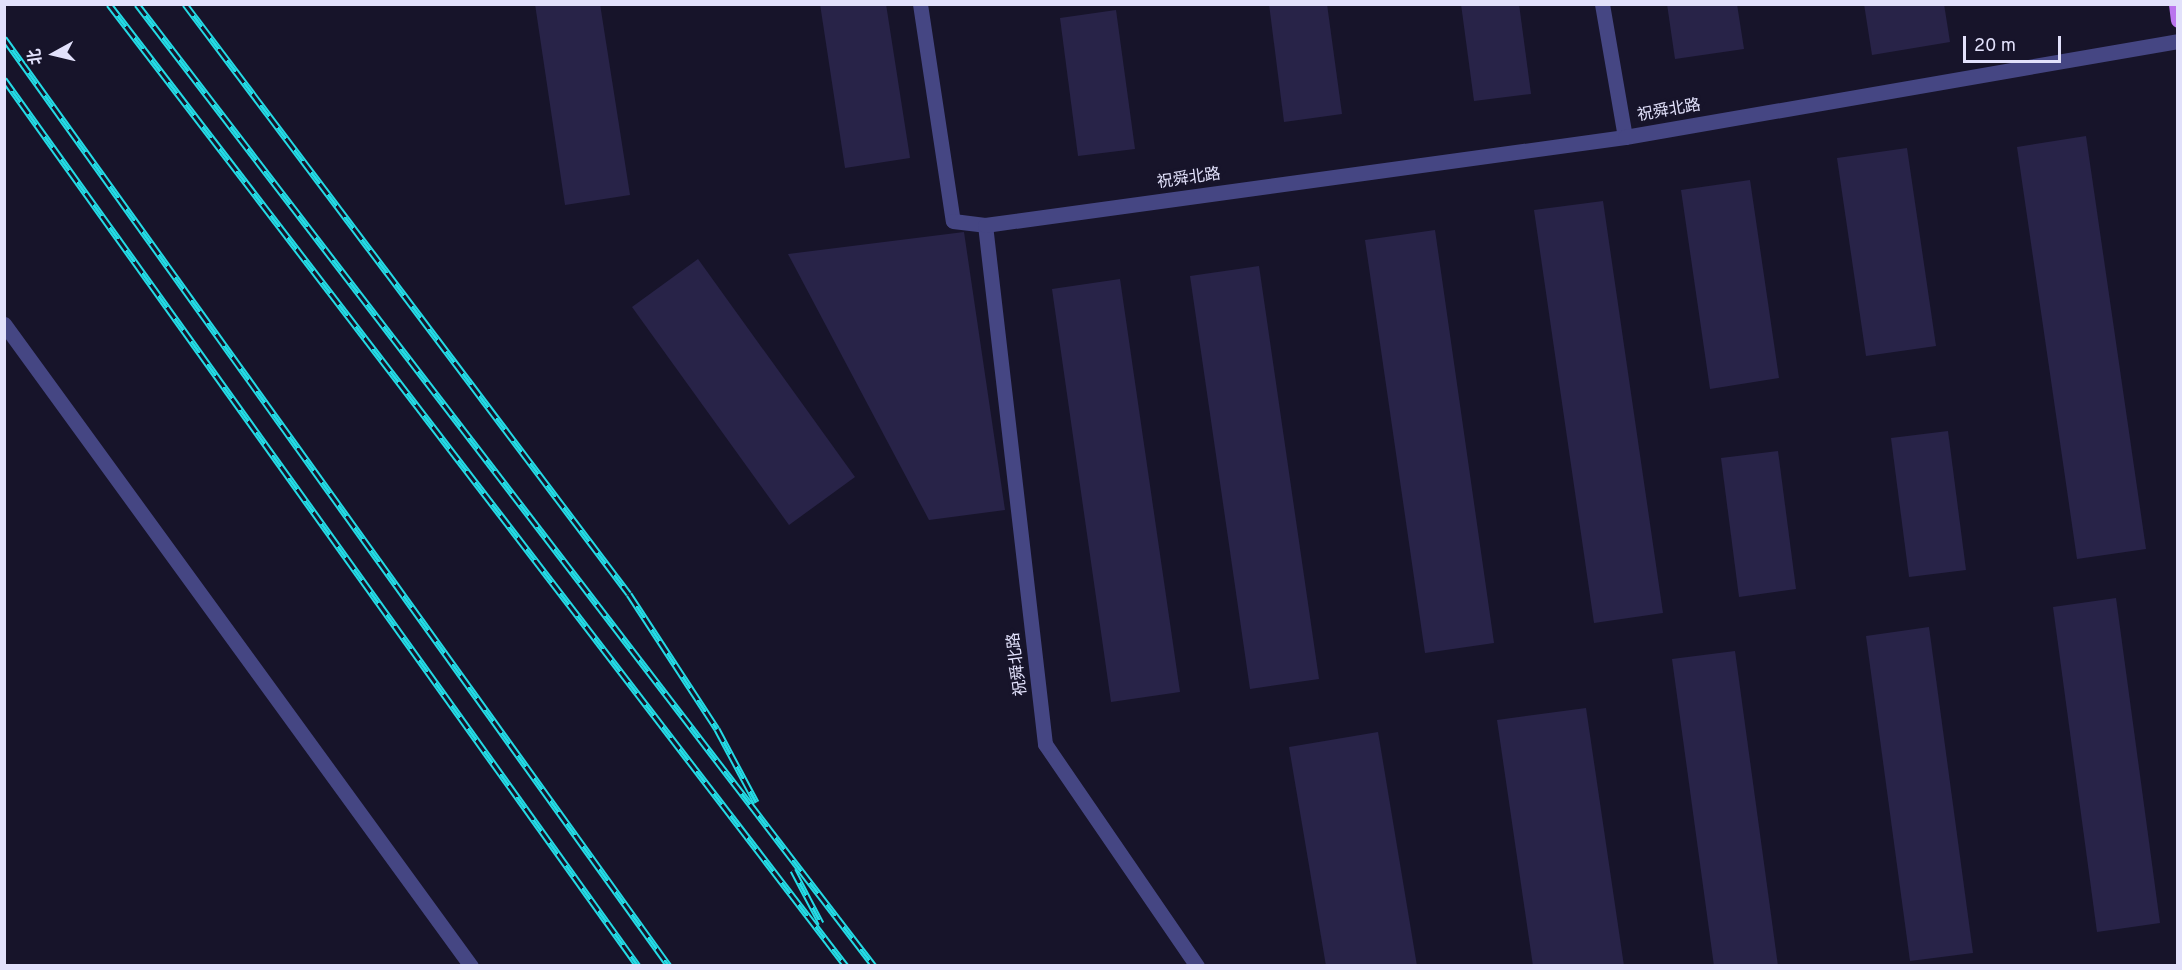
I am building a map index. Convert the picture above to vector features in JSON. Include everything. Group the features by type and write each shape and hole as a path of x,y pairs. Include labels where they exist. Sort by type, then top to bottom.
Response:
{"main road":[{"path":"2176,4 2178,20"}],"street":[{"path":"920,4 953,221 986,225"},
{"path":"1602,4 1625,137"},
{"name":"祝舜北路","path":"1197,966 1045,744 986,225 1625,137 2178,41"},
{"path":"4,324 471,966"}],"building":[{"path":"535,4 600,4 630,195 565,205"},
{"path":"820,4 886,4 910,158 845,168"},
{"path":"1269,4 1327,4 1342,114 1284,122"},
{"path":"1461,4 1519,4 1531,94 1474,101"},
{"path":"1667,4 1737,4 1744,49 1675,59"},
{"path":"1864,4 1944,4 1950,42 1872,55"},
{"path":"1116,10 1135,149 1078,156 1060,18"},
{"path":"2086,136 2146,549 2077,559 2017,147"},
{"path":"1907,148 1936,346 1866,356 1837,158"},
{"path":"1750,180 1779,378 1710,389 1681,190"},
{"path":"1603,201 1663,613 1594,623 1534,210"},
{"path":"1435,230 1494,643 1425,653 1365,240"},
{"path":"964,232 1005,510 929,520 788,254"},
{"path":"698,259 855,477 789,525 632,307"},
{"path":"1259,266 1319,679 1250,689 1190,276"},
{"path":"1120,279 1180,692 1111,702 1052,289"},
{"path":"1948,431 1966,570 1909,577 1891,438"},
{"path":"1778,451 1796,589 1739,597 1721,458"},
{"path":"2116,598 2160,923 2097,932 2053,607"},
{"path":"1929,627 1973,953 1910,961 1866,636"},
{"path":"1735,651 1778,966 1714,966 1672,659"},
{"path":"1586,708 1624,966 1533,966 1497,720"},
{"path":"1378,732 1417,966 1326,966 1289,747"}],"railway":[{"path":"109,4 846,966"},
{"path":"137,4 874,966"},
{"path":"185,4 629,594 717,729 756,802"},
{"path":"4,38 669,966"},
{"path":"4,79 638,966"},
{"path":"793,870 821,923"}]}
